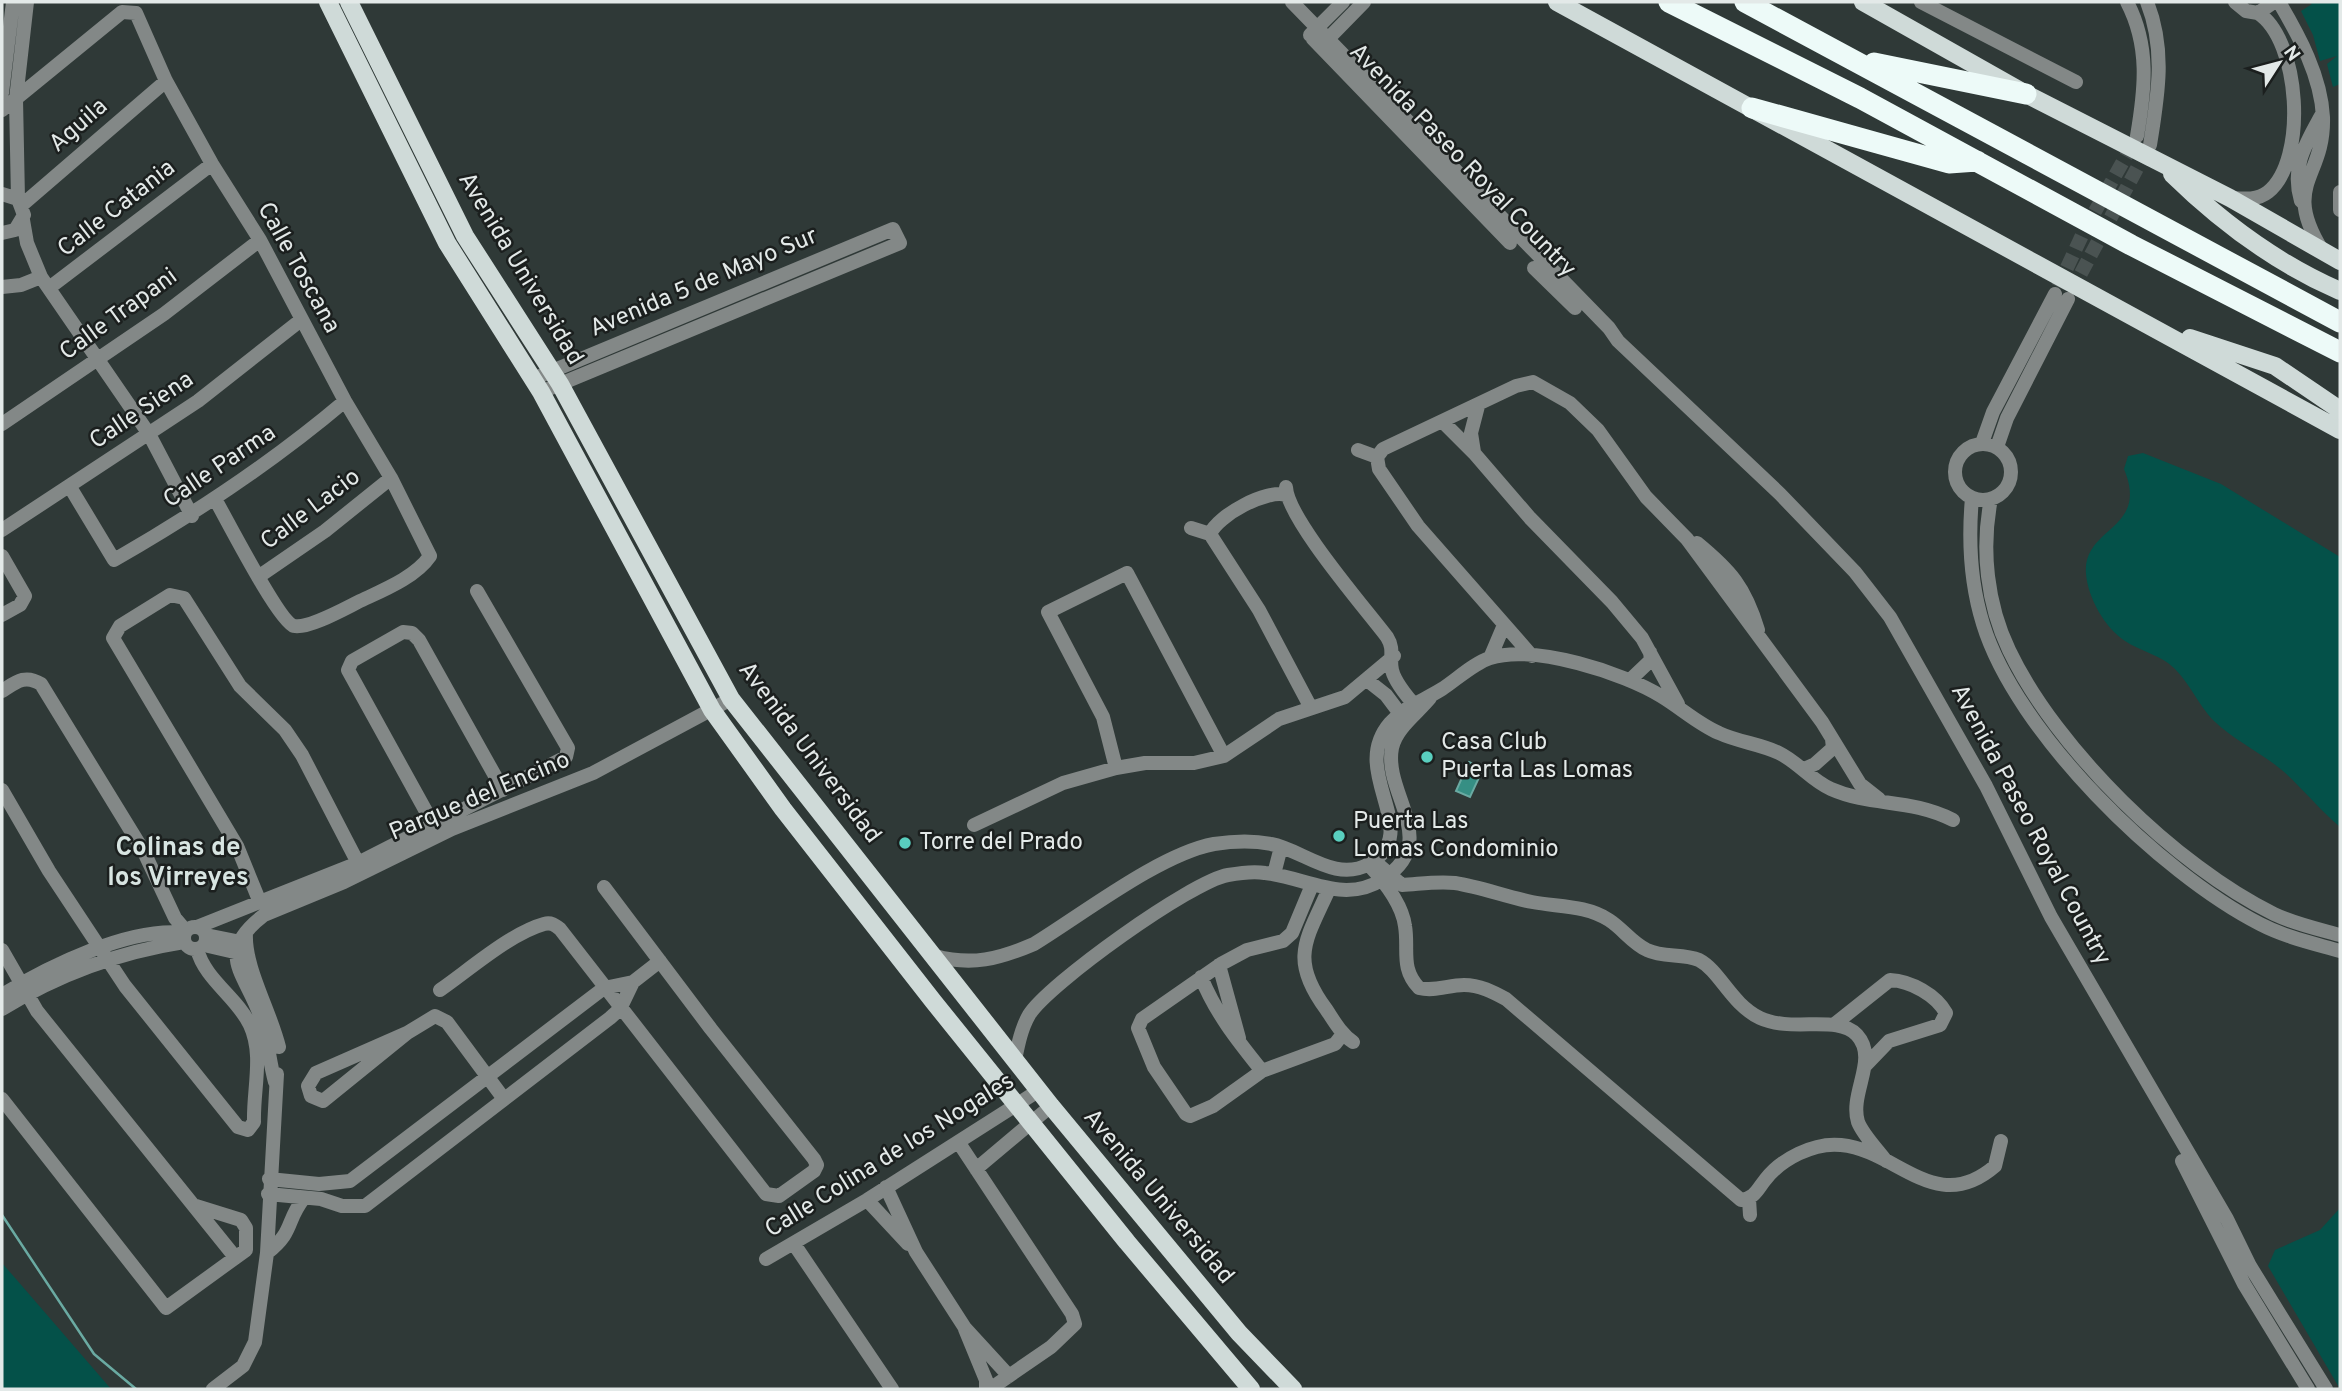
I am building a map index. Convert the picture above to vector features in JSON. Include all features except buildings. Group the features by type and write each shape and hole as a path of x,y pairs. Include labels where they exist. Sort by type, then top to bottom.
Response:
{"highway":[{"path":"1669,2 2340,352"},
{"path":"1745,2 2340,322"},
{"path":"1850,58 2026,94"},
{"path":"1752,108 1949,163 1978,161"}],"main road":[{"name":"Avenida Universidad","path":"328,2 447,243 537,386 712,710 783,810 1017,1105 1251,1389"},
{"name":"Avenida Universidad","path":"349,2 466,236 556,377 731,699 935,956 1038,1091 1239,1333 1293,1389"},
{"path":"1557,2 1881,181 2164,331 2340,430"},
{"path":"1863,2 2026,94 2230,198 2334,256"},
{"path":"2160,162 2197,199 2251,240 2340,291"},
{"path":"2164,331 2222,346 2276,366 2340,410"}],"street":[{"path":"13,2 17,40 16,218"},
{"path":"2,93 27,2"},
{"name":"Avenida Paseo Royal Country","path":"1285,2 1558,286 1780,494 1855,572 1890,617 1986,786 2051,917 2176,1136 2227,1219 2250,1266 2326,1389"},
{"name":"Avenida Paseo Royal Country","path":"1292,2 1313,32"},
{"path":"1313,32 1343,2"},
{"path":"1921,2 2076,82"},
{"path":"2127,2 2139,27 2143,48 2146,85 2143,140 2160,64 2159,42 2147,2"},
{"path":"2235,2 2246,11 2258,13 2278,36 2291,75 2292,164 2296,186 2303,209 2334,256"},
{"path":"2258,13 2277,2 2302,43 2320,99 2322,115 2319,147 2305,188 2303,209"},
{"path":"1323,44 1358,4"},
{"name":"Calle Toscana","path":"16,99 116,17 126,11 136,13 166,81 212,164 260,240 429,552 425,562 393,585 305,625 294,626 286,621 258,577"},
{"name":"Aguila","path":"16,218 166,81"},
{"path":"2,110 16,99"},
{"path":"2230,198 2251,199 2267,193 2292,164 2322,115"},
{"name":"Calle Catania","path":"45,282 212,164"},
{"path":"2340,192 2340,210"},
{"path":"2,194 45,282 149,434 192,516"},
{"name":"Avenida 5 de Mayo Sur","path":"537,386 556,377 893,229 900,243 556,377"},
{"name":"Calle Trapani","path":"2,424 99,359 260,240"},
{"path":"2,287 45,282"},
{"path":"1990,445 2007,418 2061,297"},
{"name":"Calle Siena","path":"2,530 149,434 231,376 301,320"},
{"path":"1532,656 1479,592 1418,526 1379,469 1377,457 1383,449 1516,386 1533,382 1549,389 1583,413 1646,497 1671,520 1762,641 1832,739 1860,784 1881,801"},
{"name":"Calle Parma","path":"70,487 114,560 192,516 296,443 345,401"},
{"path":"1474,453 1471,433 1478,406"},
{"path":"1443,422 1474,453 1530,518 1594,580 1650,652 1680,709"},
{"path":"1990,445 2009,459 2011,475 2005,491 1991,499 1972,498 1956,481 1956,464 1966,449 1990,445"},
{"path":"1358,450 1377,457"},
{"name":"Calle Lacio","path":"258,577 325,531 391,478"},
{"path":"1210,534 1216,524 1267,494 1286,491 1301,521 1387,637 1394,656 1391,668 1416,707"},
{"path":"1972,498 1969,552 1983,625 1995,656 2015,693 2064,759 2138,835 2219,898 2258,923 2291,937 2340,951"},
{"path":"215,499 258,577"},
{"path":"1991,499 1985,550 1989,582 2008,648 2027,684 2077,751 2147,822 2233,890 2283,917 2340,935"},
{"path":"1191,528 1210,534 1259,610 1311,708"},
{"path":"2,556 22,586 25,596 20,605 2,615"},
{"path":"1116,768 1103,718 1043,609 1127,570 1224,756"},
{"path":"194,938 259,900 358,863 562,761 568,748 477,591"},
{"path":"259,900 237,846 113,638 120,626 170,595 184,598 240,686 285,730 302,755 358,863"},
{"path":"1490,658 1504,625"},
{"path":"433,824 348,670 352,661 403,632 412,633 419,640 503,790"},
{"path":"1630,680 1651,660 1650,652"},
{"path":"974,824 1063,783 1116,768 1145,763 1194,763 1224,756 1279,719 1345,697 1394,656"},
{"path":"935,956 957,962 986,961 1010,954 1034,944 1174,857 1192,849 1252,841 1281,847 1343,870 1371,862 1386,845 1392,824 1378,783 1376,751 1388,725 1403,718 1490,658 1532,656 1592,666 1630,680 1720,734 1779,753 1828,788 1881,801 1920,806 1952,820"},
{"path":"2,691 22,679 31,678 41,684 144,852 175,918 194,938 204,967 239,1007 257,1046 254,1122 248,1130 238,1127 173,1049 104,955 2,790"},
{"path":"1367,680 1386,695 1403,718"},
{"name":"Parque del Encino","path":"243,945 264,915 344,882 452,829 593,773 731,699"},
{"path":"1015,1060 1020,1035 1029,1015 1043,999 1092,960 1199,886 1225,875 1274,874 1329,889 1360,889 1385,877 1406,853 1410,835 1391,760 1392,746 1403,718"},
{"path":"1804,769 1826,757 1833,748 1832,739"},
{"path":"1274,874 1281,847"},
{"path":"1371,862 1385,877 1405,923 1406,970 1419,988 1431,991 1465,985 1484,988 1506,999 1741,1200 1749,1199 1778,1167 1793,1157 1813,1148 1839,1144 1849,1138 1858,1122 1857,1091 1866,1057 1860,1039 1854,1032 1836,1023 1795,1027 1760,1018 1731,996 1709,967 1697,960 1657,954 1644,949 1609,920 1590,912 1566,905 1517,899 1455,883 1402,885 1385,877"},
{"path":"1312,885 1292,933 1283,941 1248,950 1219,965 1142,1019 1138,1028 1143,1047 1171,1094 1190,1116 1213,1106 1262,1071 1348,1038 1308,984 1303,965 1308,937 1329,889"},
{"path":"440,990 513,940 544,924 552,923 560,929 766,1194 779,1196 814,1171 817,1165 814,1159 604,887"},
{"path":"1292,933 1308,937"},
{"path":"2,1009 46,970 104,955 148,934 243,945 239,972 260,1016 275,1082 267,1253 255,1342 243,1366 213,1389"},
{"path":"2,950 37,1012 235,1257"},
{"path":"269,1179 319,1184 350,1181 604,988 633,982 660,961"},
{"path":"1219,965 1239,1038"},
{"path":"1201,977 1225,1026 1239,1038 1262,1071"},
{"path":"1836,1023 1890,980 1912,985 1940,1002 1946,1013 1940,1025 1889,1041 1864,1067"},
{"path":"268,1194 355,1207 365,1206 620,1009 633,982"},
{"path":"2,995 25,989"},
{"path":"407,1033 316,1073 308,1086 311,1096 323,1101 407,1033 429,1018 442,1017 504,1099"},
{"name":"Calle Colina de los Nogales","path":"766,1259 867,1200 1038,1091"},
{"path":"2,1099 166,1308 246,1250 246,1228 241,1220 196,1206"},
{"name":"Calle Colina de los Nogales","path":"976,1169 1051,1106"},
{"path":"993,1121 1009,1141"},
{"path":"1858,1122 1887,1163"},
{"path":"2176,1136 2180,1157 2244,1283 2308,1389"},
{"path":"1839,1144 1859,1149 1916,1178 1956,1185 1972,1181 1995,1166 2001,1141"},
{"path":"959,1143 1072,1314 1075,1324 1051,1347 988,1389 967,1341 965,1328"},
{"path":"350,1181 355,1207"},
{"path":"887,1187 916,1252 965,1328 1009,1376"},
{"path":"267,1253 284,1240 290,1230 293,1213 304,1198"},
{"path":"1749,1199 1750,1214"},
{"path":"867,1200 916,1252"},
{"path":"794,1244 892,1389"}],"shaded area":[{"path":"2308,2 2340,2 2340,84 2333,87 2327,64 2337,56 2320,61 2313,35 2301,11 2312,4"},
{"path":"2143,453 2221,484 2340,557 2340,827 2283,771 2214,721 2175,669 2125,641 2099,612 2087,583 2088,558 2094,546 2122,517 2128,505 2130,489 2124,469 2128,456"},
{"path":"1469,762 1483,769 1470,797 1456,791"},
{"path":"2340,1208 2340,1389 2268,1266 2275,1250 2320,1230"},
{"path":"2,1263 16,1279 111,1389 2,1389"}],"waterway":[{"path":"2,1215 94,1354 136,1389"}],"tunnel":[{"path":"2058,287 2084,231 2135,140"},
{"path":"2071,292 2149,146"}],"place":[{"name":"Casa Club Puerta Las Lomas","path":"1427,757"},
{"name":"Puerta Las Lomas Condominio","path":"1339,836"},
{"name":"Torre del Prado","path":"905,843"}],"district":[{"name":"Colinas de los Virreyes","path":"178,863"}]}
